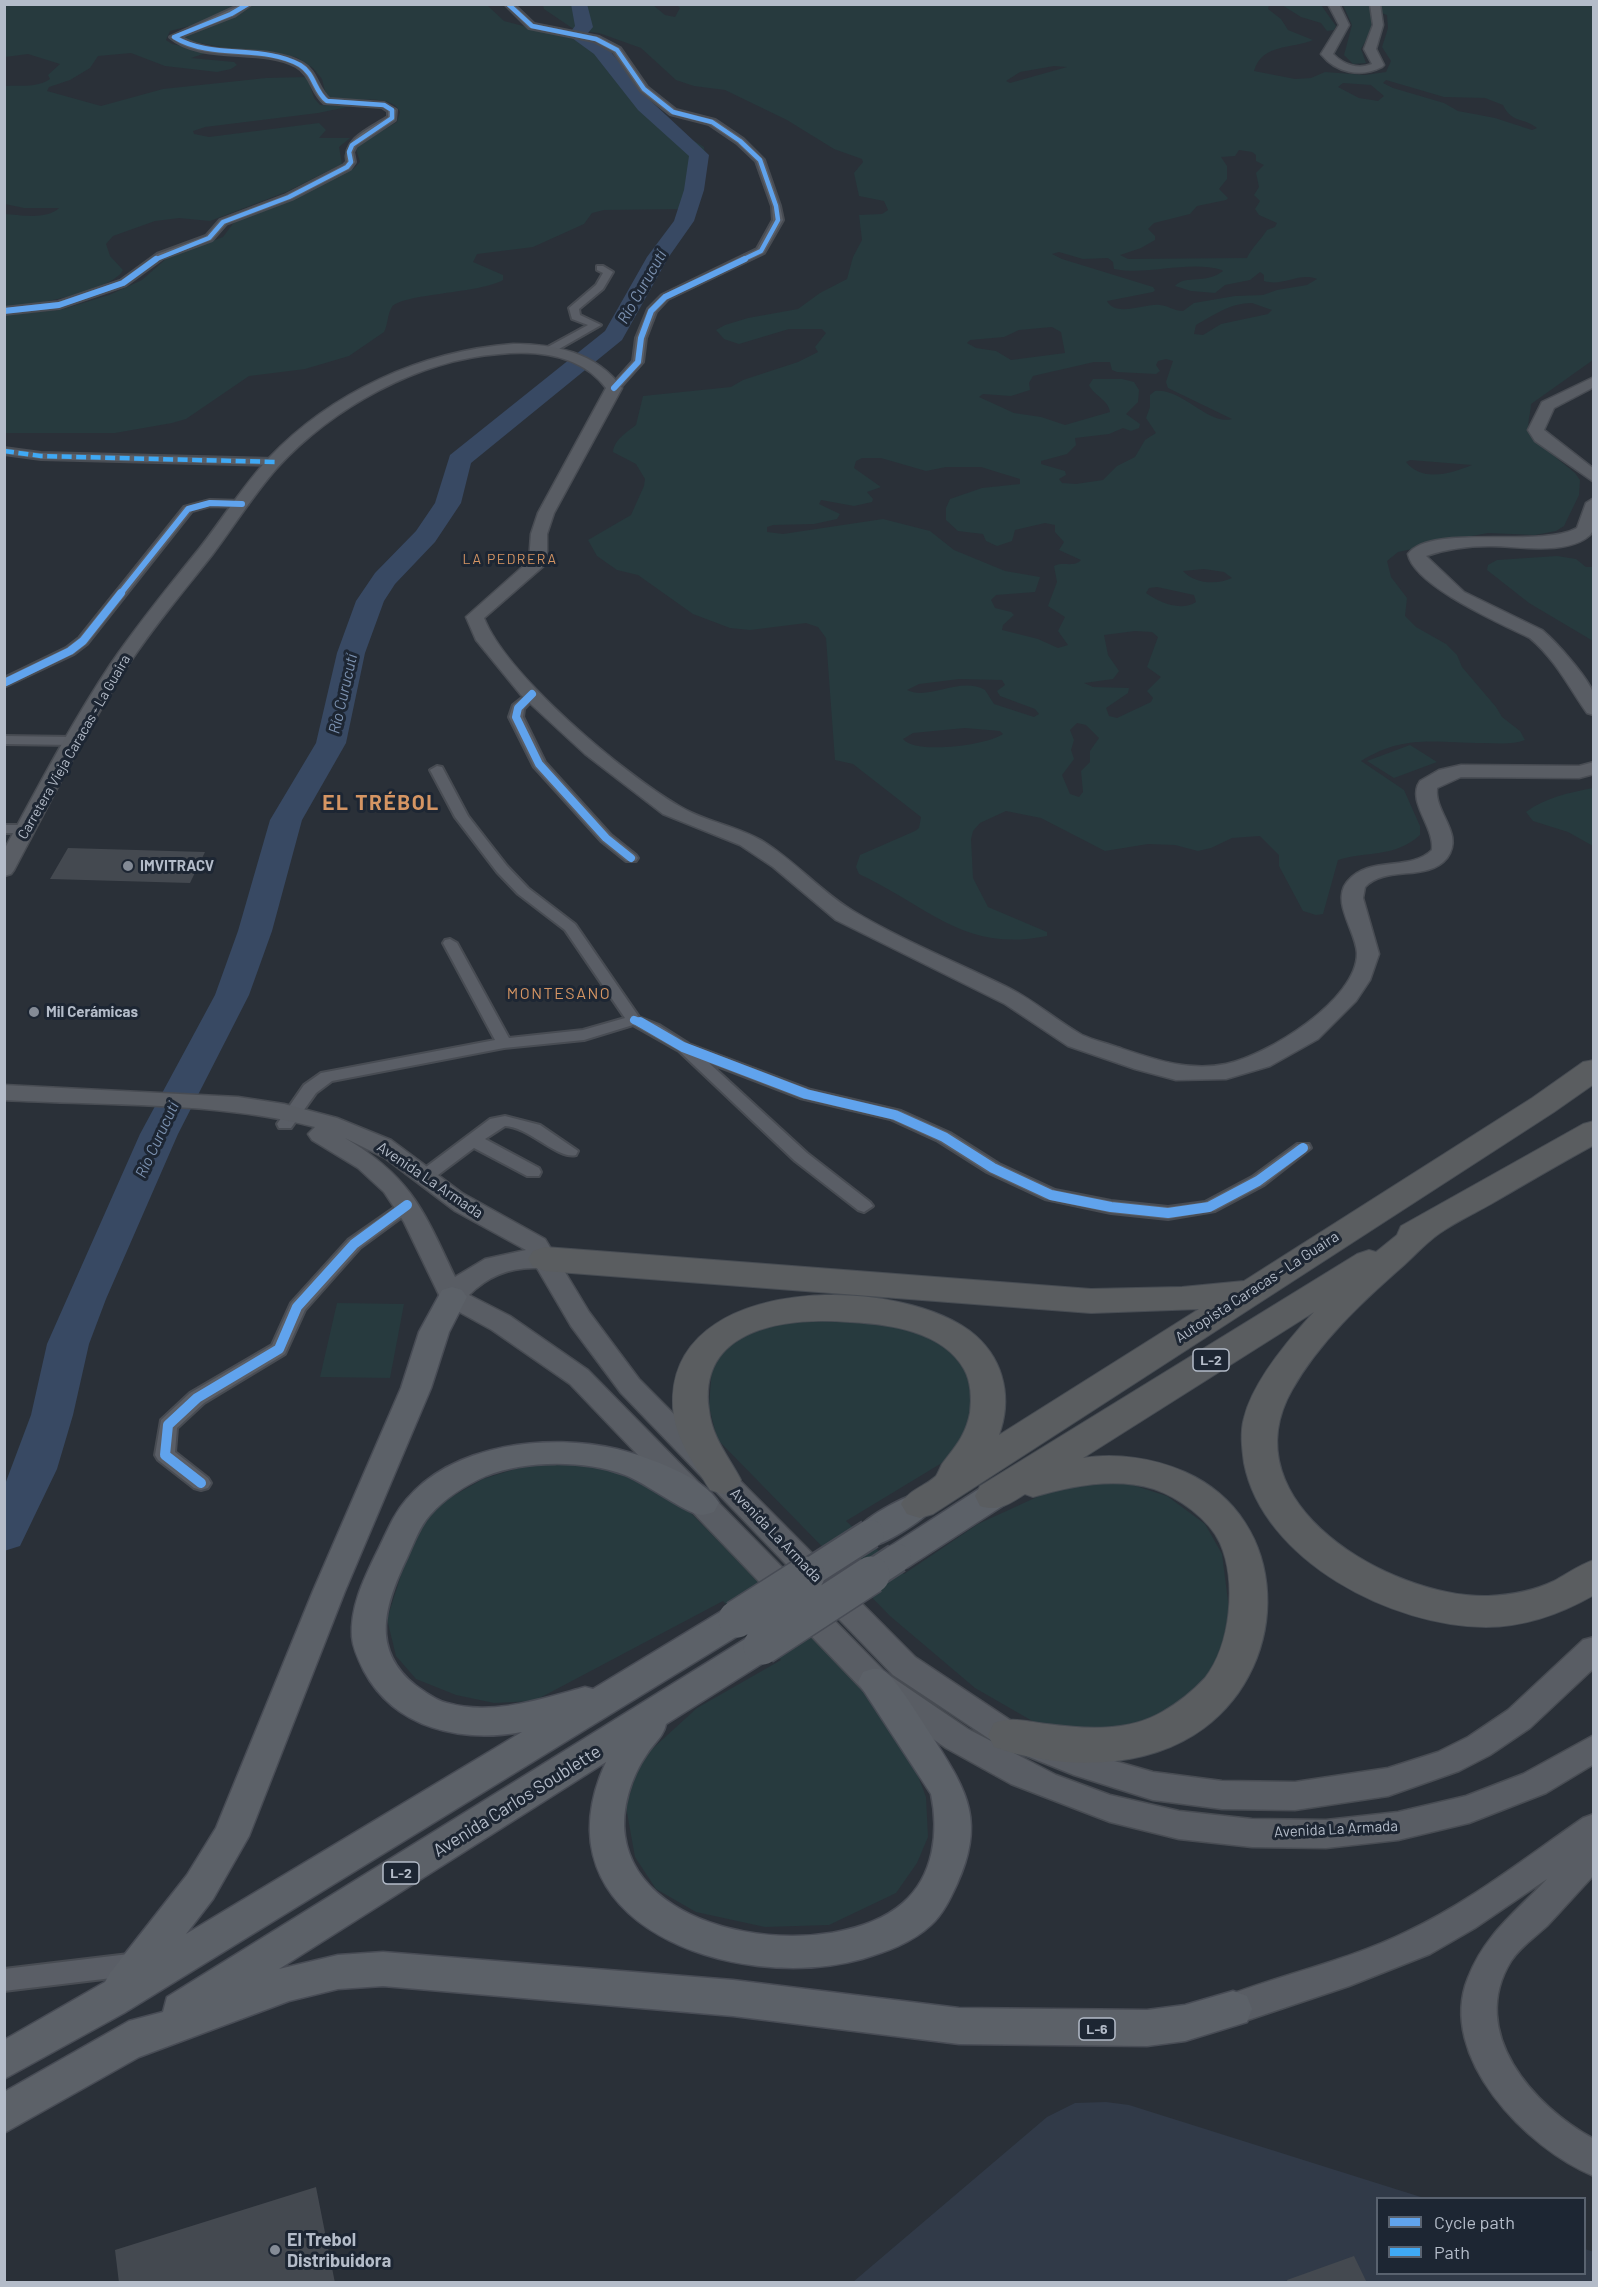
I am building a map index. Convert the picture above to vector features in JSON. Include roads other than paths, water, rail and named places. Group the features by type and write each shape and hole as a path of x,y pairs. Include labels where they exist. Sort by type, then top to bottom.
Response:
{"highway":[{"name":"Autopista Caracas - La Guaira","path":"920,1504 1085,1400 1249,1291 1485,1142 1593,1069"},
{"name":"L-2","path":"993,1496 1430,1224 1593,1131"},
{"path":"1430,1224 1330,1318 1292,1363 1263,1415 1261,1463 1268,1488 1305,1536 1333,1561 1358,1578 1390,1592 1426,1602 1471,1611 1512,1610 1547,1602 1593,1575"},
{"path":"546,1258 1091,1301 1182,1299 1249,1291"},
{"path":"713,1492 692,1415 691,1381 703,1353 732,1328 775,1311 805,1308 880,1312 903,1315 922,1322 968,1348 989,1388 985,1427 973,1455 920,1504"},
{"path":"993,1496 1073,1472 1120,1468 1169,1480 1194,1493 1230,1526 1241,1548 1247,1571 1246,1612 1239,1647 1220,1687 1182,1721 1155,1734 1120,1742 1083,1744 1039,1741 1008,1735"}],"main road":[{"path":"1333,4 1344,25 1327,54 1338,65 1356,69 1372,68 1378,65 1370,49 1378,25 1375,4"},
{"name":"Carretera Vieja Caracas - La Guaira","path":"4,870 74,741 137,639 275,462 321,420 377,387 442,361 476,352 509,348 548,351 588,364 609,382"},
{"path":"1593,381 1546,405 1536,430 1541,438 1593,477"},
{"path":"609,382 613,394 546,513 538,534 538,563 475,616 483,639 568,730 657,802 673,812 737,835 758,846 800,876 823,899 844,915 1013,999 1076,1041 1115,1057 1176,1073 1226,1072 1262,1061 1310,1034 1348,996 1359,980 1368,954 1352,890 1356,883 1375,872 1418,865 1436,857 1443,849 1443,837 1426,798 1427,785 1434,779 1461,771 1579,772 1593,768"},
{"path":"1593,504 1584,531 1571,538 1550,543 1471,542 1445,545 1417,554 1418,560 1458,596 1517,624 1547,642 1556,651 1593,709"},
{"name":"Avenida La Armada","path":"4,1092 234,1110 333,1124 375,1141 477,1214 525,1237 536,1245 546,1258 605,1355 713,1492 875,1682 948,1734 1047,1786 1115,1809 1208,1829 1300,1834 1366,1831 1437,1820 1500,1801 1526,1789 1593,1748"},
{"name":"Avenida La Armada","path":"4,1102 118,1101"},
{"name":"Avenida La Armada","path":"289,1119 347,1148 382,1174 407,1205 452,1297 501,1323 579,1377 713,1492 904,1666 1008,1735 1085,1766 1153,1786 1262,1797 1359,1789 1419,1773 1479,1746 1519,1719 1593,1649"},
{"path":"110,2000 141,1964 200,1887 231,1836 338,1569 416,1388 434,1332 452,1297 471,1278 492,1264 510,1259 546,1258"},
{"path":"618,1692 506,1720 485,1722 442,1716 404,1698 392,1686 374,1656 369,1621 382,1576 401,1533 424,1500 453,1480 476,1468 528,1454 577,1455 625,1464 713,1492"},
{"name":"Avenida Carlos Soublette","path":"4,2114 128,2043 674,1703 993,1496"},
{"name":"L-2","path":"4,2061 110,2000 618,1692 920,1504"},
{"path":"674,1703 646,1729 629,1751 611,1793 605,1836 621,1880 659,1917 714,1943 752,1949 827,1951 866,1943 912,1918 926,1905 937,1887 951,1851 953,1835 949,1794 875,1682"},
{"name":"L-6","path":"128,2043 289,1983 338,1972 383,1968 733,1998 959,2026 1147,2028 1185,2023 1320,1982 1420,1942 1469,1913 1593,1828"},
{"path":"1593,1851 1577,1872 1499,1949 1489,1967 1478,2009 1488,2056 1498,2076 1532,2116 1555,2135 1593,2159"}],"street":[{"path":"4,311 59,305 130,280 160,256 209,238 223,222 290,197 347,167 351,162 349,152 352,145 392,118 392,110 384,105 330,103 323,99 312,74 289,60 235,54 183,42 174,37 231,15 248,4"},
{"path":"508,4 532,26 596,39 617,51 644,89 673,112 712,122 740,141 760,160 776,207 778,220 762,251 665,297 651,311 641,338 638,362 609,382"},
{"path":"548,351 596,325 575,317 574,308 600,287 608,272 600,268"},
{"path":"4,451 53,457 275,462"},
{"path":"4,683 30,673 70,651 83,641 188,509 210,503 243,504"},
{"path":"532,694 518,708 516,717 539,764 606,838 631,858"},
{"path":"4,740 74,741"},
{"path":"437,770 462,817 502,869 523,891 570,927 634,1020 653,1028 683,1047 801,1157 864,1206"},
{"path":"4,829 26,829"},
{"path":"450,943 504,1043"},
{"path":"289,1119 310,1089 327,1077 504,1043 584,1035 634,1020"},
{"path":"683,1047 806,1094 895,1115 944,1137 993,1168 1051,1195 1111,1206 1168,1213 1209,1207 1258,1181 1303,1148"},
{"path":"424,1177 475,1141 496,1123 507,1119 518,1121 570,1151"},
{"path":"475,1141 533,1172"},
{"path":"201,1483 165,1455 168,1425 196,1398 279,1349 297,1307 304,1299 354,1244 407,1205"},
{"path":"4,1980 141,1964"}],"waterway":[{"name":"Río Curucutí","path":"4,1534 35,1469 52,1415 68,1344 86,1299 159,1134 232,995 255,931 286,820 296,799 331,743 351,653 370,601 385,579 426,536 448,503 459,460 614,335 658,257 684,221 694,190 699,155 645,106 600,50 578,34 584,27 579,4"}],"place":[{"name":"IMVITRACV","path":"128,866"},
{"name":"Mil Cerámicas","path":"34,1012"},
{"name":"El Trebol Distribuidora","path":"275,2250"}],"district":[{"name":"LA PEDRERA","path":"510,559"},
{"name":"EL TRÉBOL","path":"381,803"},
{"name":"MONTESANO","path":"559,994"}]}
